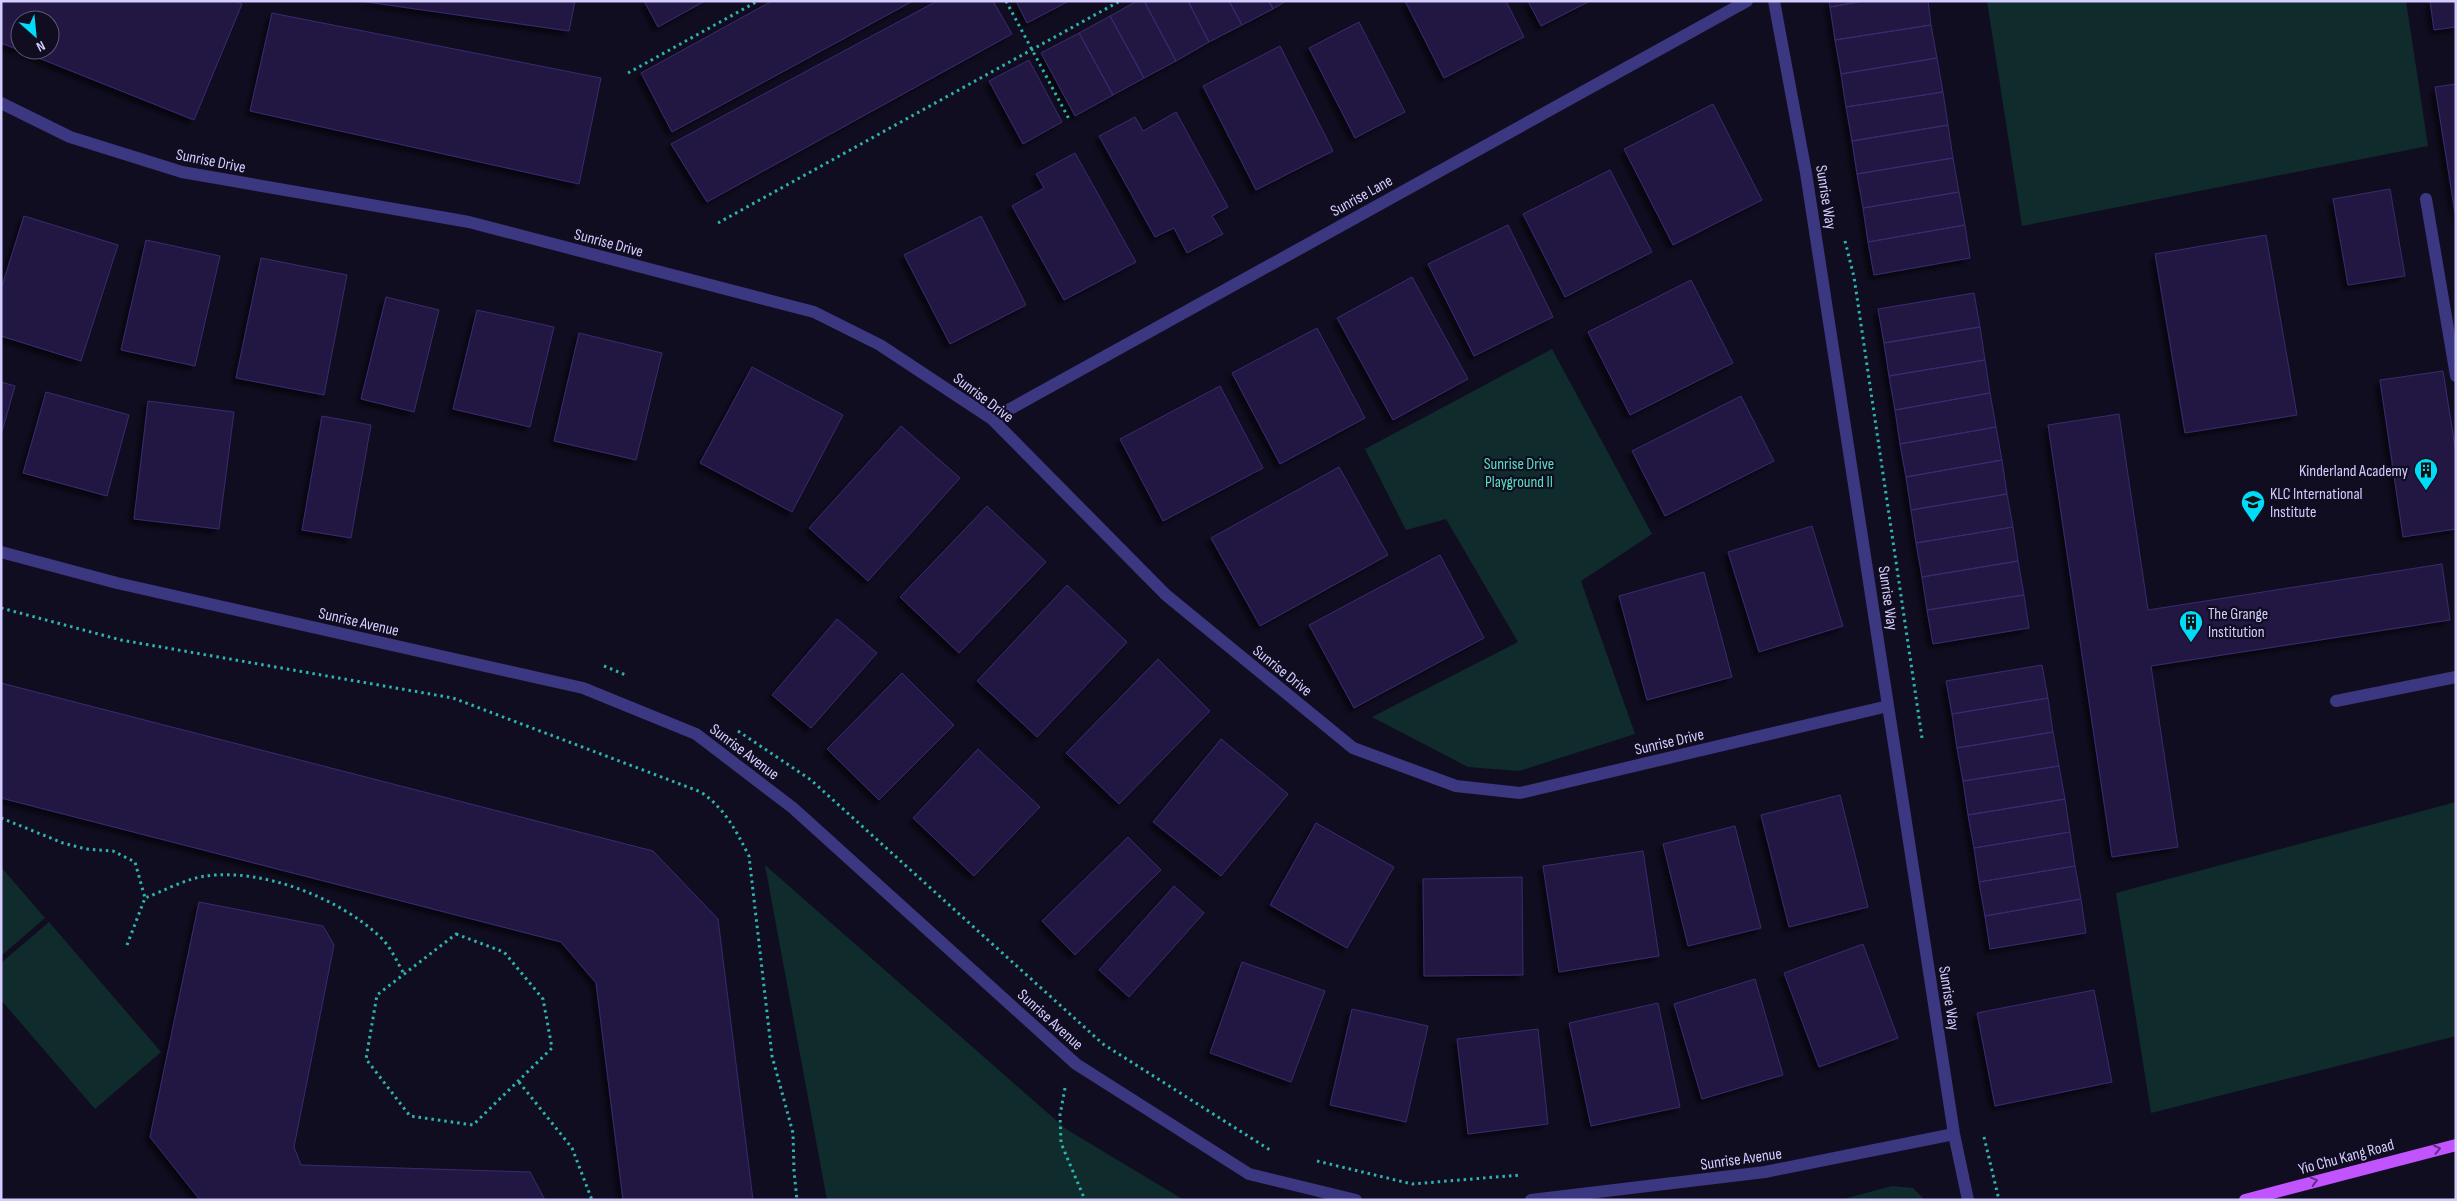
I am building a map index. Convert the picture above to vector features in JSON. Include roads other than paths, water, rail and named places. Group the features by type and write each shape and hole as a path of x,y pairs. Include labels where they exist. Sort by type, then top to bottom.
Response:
{"main road":[{"name":"Yio Chu Kang Road","path":"2245,1200 2456,1145"}],"street":[{"name":"Sunrise Lane","path":"992,419 1747,1"},
{"name":"Sunrise Way","path":"1774,1 1806,173 1873,598 1954,1134 1968,1200"},
{"name":"Sunrise Drive","path":"1,103 70,137 182,172 469,222 814,312 880,345 992,419 1166,595 1353,748 1456,786 1520,792 1888,706"},
{"path":"2426,199 2456,376"},
{"name":"Sunrise Avenue","path":"1,552 117,583 583,688 696,734 793,808 1076,1064 1249,1174 1356,1200"},
{"path":"2336,701 2456,677"},
{"name":"Sunrise Avenue","path":"1531,1200 1765,1172 1954,1134"}],"place":[{"name":"Kinderland Academy","path":"2426,491"},
{"name":"KLC International Institute","path":"2253,523"},
{"name":"The Grange Institution","path":"2191,643"}],"park label":[{"name":"Sunrise Drive Playground II","path":"1519,472"}]}
